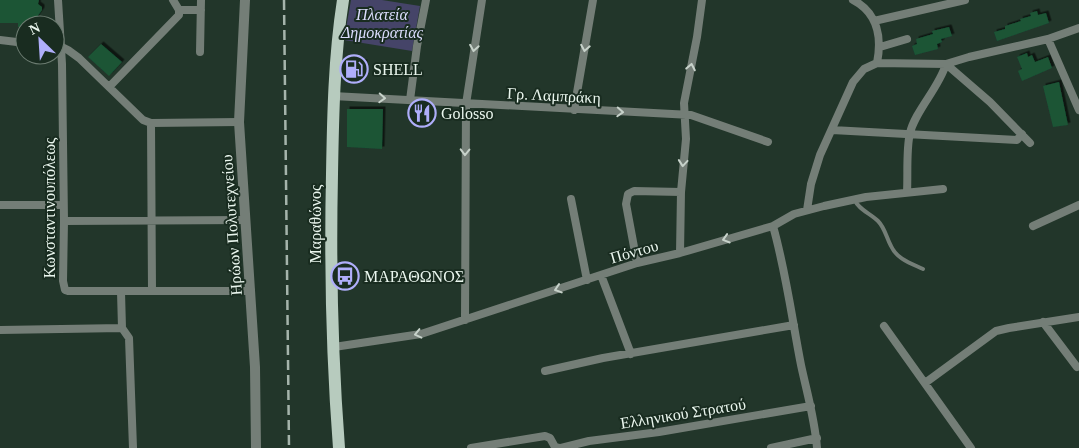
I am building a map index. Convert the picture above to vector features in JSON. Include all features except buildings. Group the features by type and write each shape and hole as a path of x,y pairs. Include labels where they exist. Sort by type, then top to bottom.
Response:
{"main road":[{"name":"Μαραθώνος","path":"340,448 331,258 333,96 343,0"}],"street":[{"name":"Κωνσταντινουπόλεως","path":"58,0 58,15"},
{"path":"110,86 179,15 179,10 174,0"},
{"path":"200,52 201,0"},
{"name":"Ηρώων Πολυτεχνείου","path":"245,0 239,122 255,367 256,448"},
{"path":"410,100 426,0"},
{"path":"465,320 466,104 482,0"},
{"path":"574,110 593,0"},
{"path":"680,253 681,192 686,139 684,103 702,0"},
{"path":"853,0 865,8 878,30 880,47 877,63"},
{"path":"874,21 965,0"},
{"path":"179,10 201,10"},
{"path":"806,210 817,162 857,76 868,66 877,63 946,64 1048,40 1079,28"},
{"path":"880,47 907,39"},
{"path":"0,40 15,42"},
{"path":"1048,40 1079,110"},
{"path":"65,50 79,58 143,120 151,123 239,122"},
{"path":"908,192 910,134 943,74 946,64"},
{"path":"946,64 990,102 1030,143"},
{"name":"Κωνσταντινουπόλεως","path":"62,65 63,281 65,290 121,292 251,291"},
{"name":"Γρ. Λαμπράκη","path":"333,96 685,115 697,117 768,142"},
{"path":"151,123 152,291"},
{"path":"832,130 1017,140 1022,134"},
{"name":"Πόντου","path":"334,347 421,334 637,263 680,253 773,226 794,214 806,210 854,199 943,189"},
{"path":"637,263 626,204 628,194 634,192 681,192"},
{"path":"571,199 587,280"},
{"path":"1033,226 1079,204"},
{"path":"0,205 63,205"},
{"path":"64,221 246,220"},
{"path":"773,226 784,269 811,406 817,448"},
{"path":"601,275 631,354"},
{"path":"121,292 122,328 129,338 133,448"},
{"path":"925,383 996,331 1003,328 1079,317"},
{"path":"1044,322 1077,367"},
{"path":"545,371 590,360 794,324"},
{"path":"884,326 971,448"},
{"path":"0,330 122,328"},
{"name":"Ελληνικού Στρατού","path":"471,448 542,436 550,438 555,447 560,448 594,440 659,432 811,406"},
{"path":"771,448 816,438"}],"lane":[{"path":"854,199 860,208 882,225 891,246 898,256 923,269"}],"green space":[{"name":"Πλατεία Δημοκρατίας","path":"351,0 382,0 420,6 412,51 344,40"}],"railway":[{"path":"284,0 289,448"}],"place":[{"name":"SHELL","path":"354,69"},
{"name":"Golosso","path":"422,113"},
{"name":"ΜΑΡΑΘΩΝΟΣ","path":"345,276"}]}
